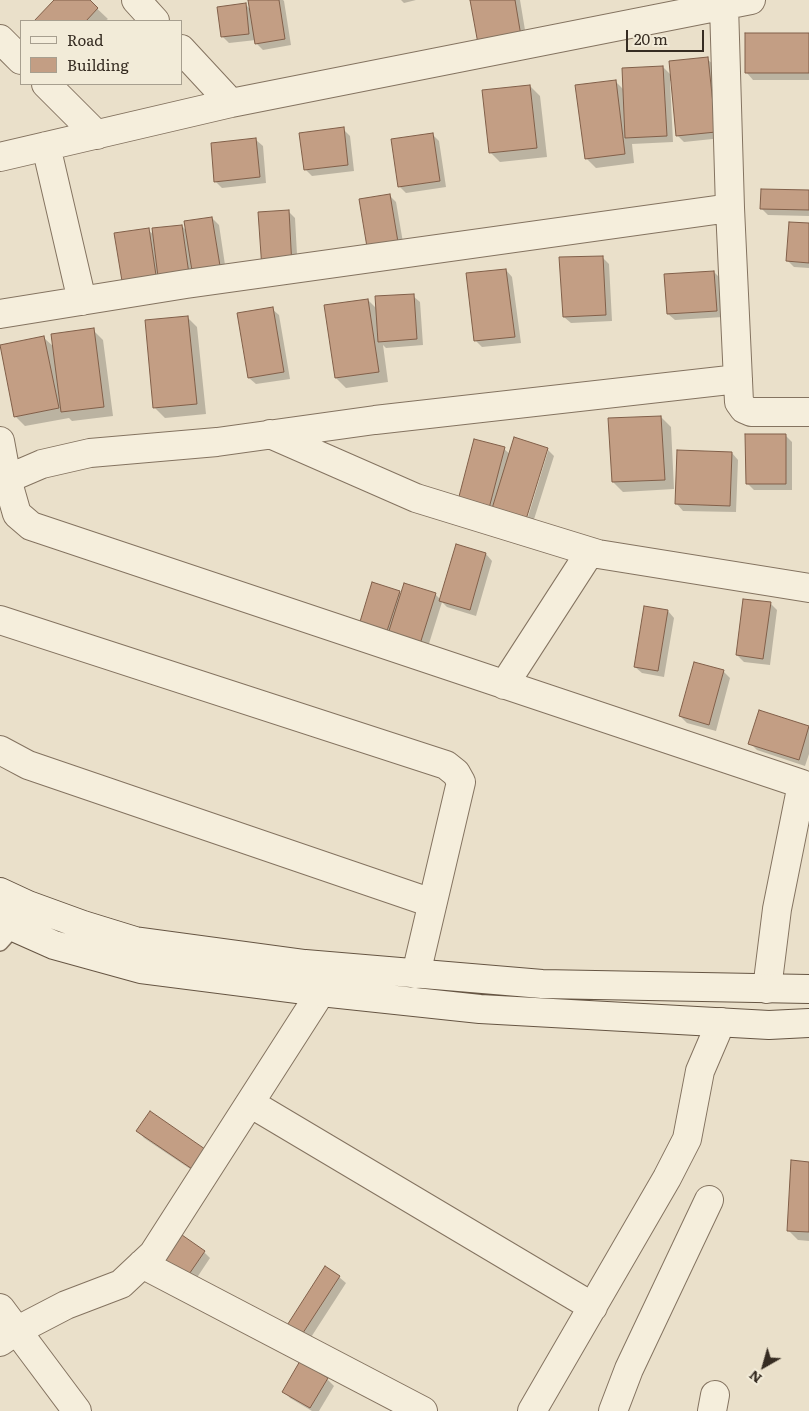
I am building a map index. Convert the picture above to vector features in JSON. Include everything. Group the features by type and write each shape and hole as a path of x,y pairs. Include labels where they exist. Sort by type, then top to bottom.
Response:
{"street":[{"path":"136,0 154,20"},
{"path":"0,157 231,103 751,0"},
{"path":"724,5 730,208 739,402 744,409 751,412 809,412"},
{"path":"0,39 20,59"},
{"path":"182,50 231,103"},
{"path":"47,85 97,135"},
{"path":"46,146 82,301"},
{"path":"0,314 186,284 730,208"},
{"path":"7,480 42,464 90,453 217,442 375,420 738,379"},
{"path":"270,434 416,498 590,552 809,588"},
{"path":"0,441 7,480 17,514 31,526 805,784 777,909 767,990"},
{"path":"504,685 590,552"},
{"path":"0,620 446,765 456,773 462,782 416,974"},
{"path":"0,750 28,766 432,903"},
{"path":"0,892 11,924 54,945 141,969 321,992 480,1009 721,1022 809,1024"},
{"path":"11,924 83,925 135,941 305,964 416,974 542,984 767,990 809,989"},
{"path":"8,1336 66,1305 121,1284 153,1254 321,992"},
{"path":"532,1411 667,1178 687,1139 700,1071 721,1022"},
{"path":"250,1103 593,1307"},
{"path":"614,1411 629,1369 709,1200"},
{"path":"142,1264 423,1411"},
{"path":"0,1308 8,1336 77,1411"}],"building":[{"path":"54,0 90,0 98,8 87,20 35,20"},
{"path":"248,0 279,0 285,39 255,44"},
{"path":"470,0 515,0 522,42 479,49"},
{"path":"246,3 249,34 221,37 217,7"},
{"path":"745,33 809,33 809,73 745,73"},
{"path":"708,57 716,132 676,136 669,61"},
{"path":"663,66 667,136 625,138 622,68"},
{"path":"616,80 625,154 585,159 575,85"},
{"path":"530,85 537,148 489,153 482,90"},
{"path":"344,127 348,165 304,170 299,133"},
{"path":"433,133 440,181 398,187 391,139"},
{"path":"256,138 260,177 214,182 211,143"},
{"path":"761,189 809,190 809,210 760,209"},
{"path":"390,194 399,248 368,253 359,199"},
{"path":"289,210 292,267 262,269 258,212"},
{"path":"212,217 221,272 193,277 184,221"},
{"path":"789,222 809,223 809,263 786,261"},
{"path":"182,225 189,274 158,277 152,228"},
{"path":"149,228 157,282 123,287 114,233"},
{"path":"603,256 606,315 563,317 559,257"},
{"path":"506,269 515,337 474,341 466,273"},
{"path":"714,271 717,311 667,314 664,274"},
{"path":"414,294 417,339 378,342 375,296"},
{"path":"368,299 379,372 335,378 324,305"},
{"path":"273,307 284,372 248,378 237,313"},
{"path":"188,316 197,404 153,408 145,320"},
{"path":"94,328 104,407 61,412 51,334"},
{"path":"44,336 59,408 14,417 0,345"},
{"path":"661,416 665,480 612,482 608,418"},
{"path":"745,434 786,434 786,484 746,484"},
{"path":"514,437 548,448 524,526 490,515"},
{"path":"474,439 505,447 487,516 456,508"},
{"path":"677,450 732,452 730,506 675,504"},
{"path":"456,544 486,553 470,610 439,601"},
{"path":"372,582 400,591 386,634 359,625"},
{"path":"404,583 436,593 420,644 388,634"},
{"path":"743,599 771,602 763,659 736,655"},
{"path":"644,606 668,610 658,671 634,667"},
{"path":"694,662 724,670 709,725 679,716"},
{"path":"759,710 809,726 799,760 748,744"},
{"path":"150,1111 215,1156 201,1175 136,1131"},
{"path":"791,1160 809,1162 809,1232 787,1231"},
{"path":"182,1235 205,1251 185,1280 163,1264"},
{"path":"325,1266 340,1276 299,1339 284,1330"},
{"path":"300,1361 328,1378 310,1408 282,1392"}]}
